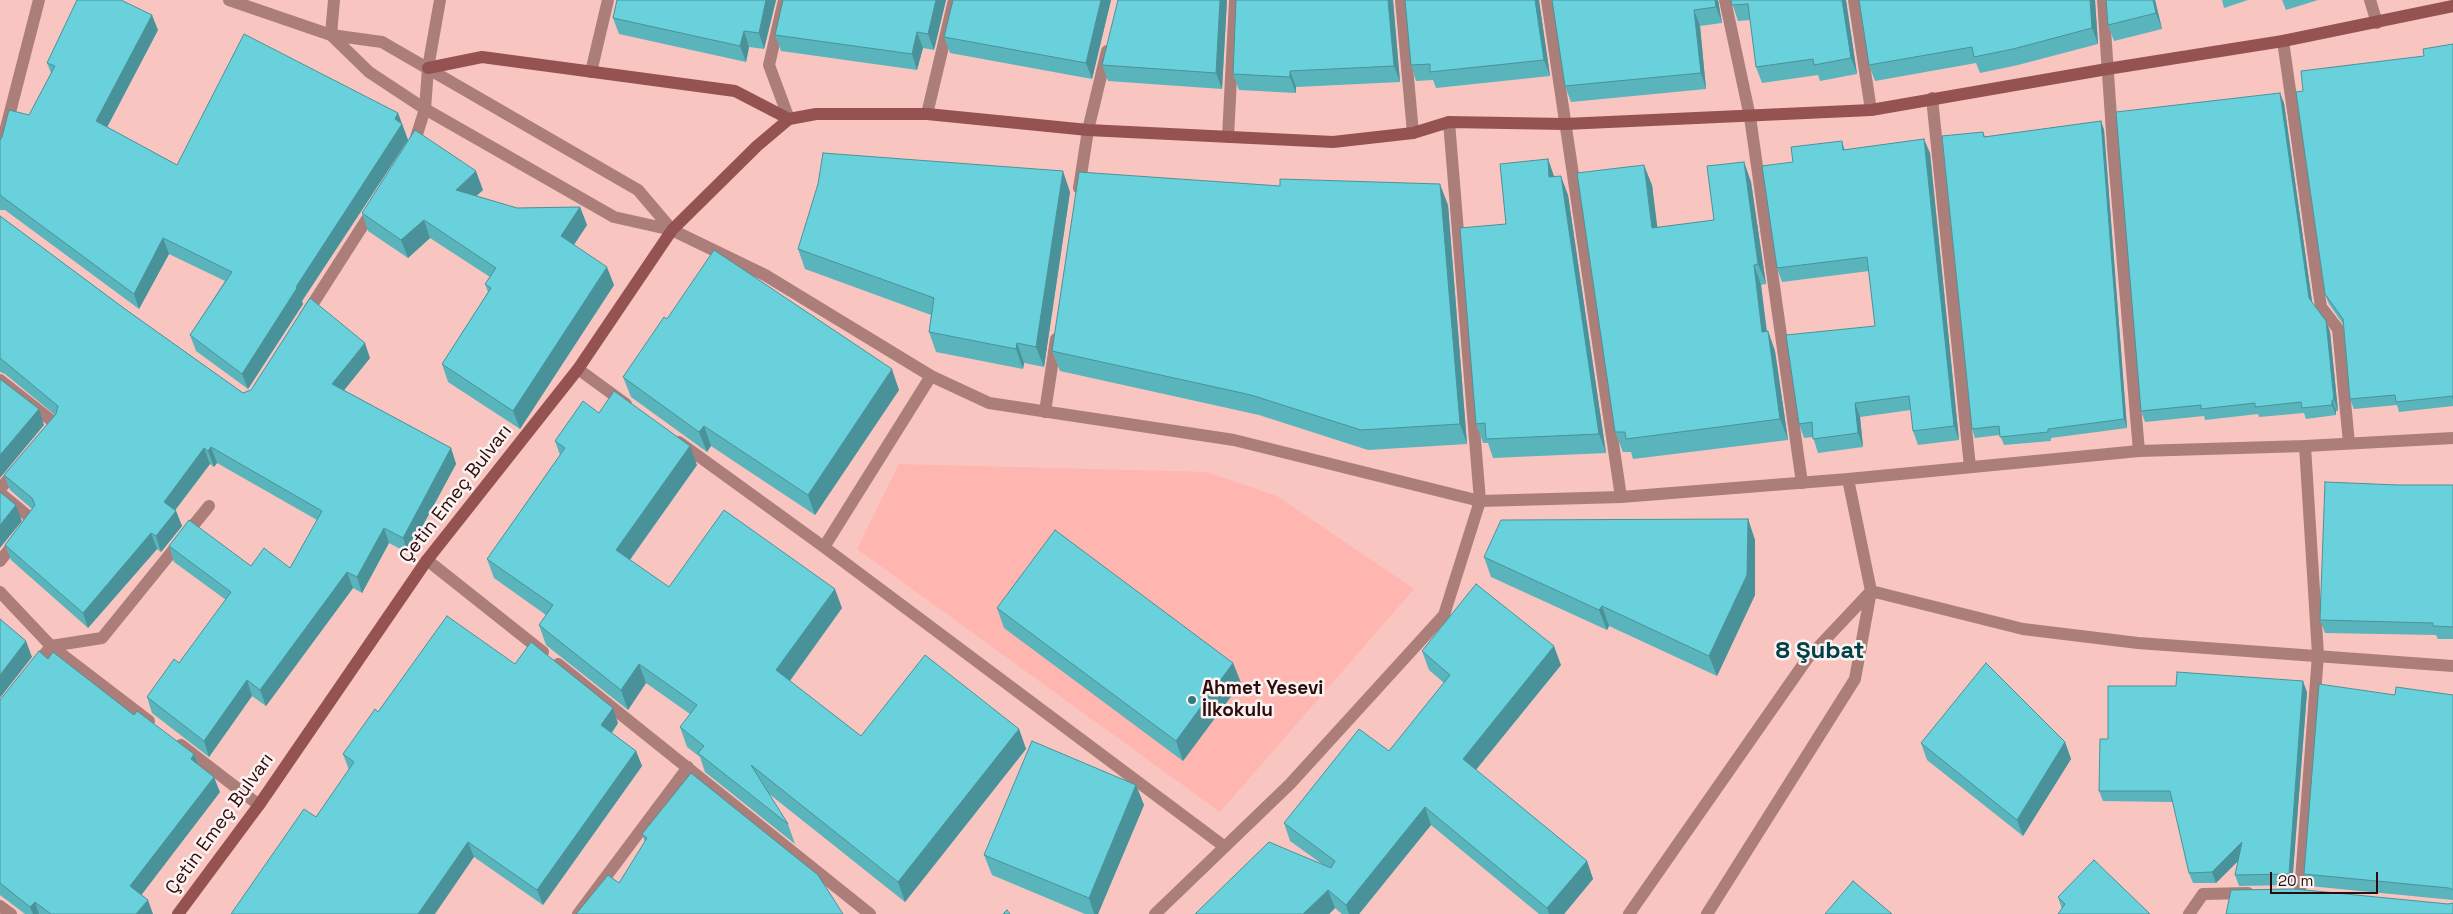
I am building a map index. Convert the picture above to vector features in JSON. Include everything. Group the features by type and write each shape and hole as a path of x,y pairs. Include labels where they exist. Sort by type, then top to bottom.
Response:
{"main road":[{"path":"428,68 482,57 735,91 789,119 816,114 927,114 1088,130 1332,142 1414,133 1449,122 1565,124 1871,110 1932,98 2284,41 2453,6"},
{"name":"Çetin Emeç Bulvarı","path":"178,914 259,805 427,560 578,369 672,230 756,146 789,119"}],"street":[{"path":"0,150 39,0"},
{"path":"229,0 330,35 382,42 638,190 672,230"},
{"path":"330,35 334,0"},
{"path":"405,159 416,142 425,108 428,68 440,0"},
{"path":"590,72 608,0"},
{"path":"784,0 769,64 789,119"},
{"path":"927,114 954,0"},
{"path":"1228,137 1235,0"},
{"path":"1401,0 1414,133"},
{"path":"1547,0 1621,497"},
{"path":"1725,0 1750,117 1802,483"},
{"path":"1854,0 1871,110"},
{"path":"2103,0 2107,69 2139,450"},
{"path":"2370,0 2377,23"},
{"path":"330,35 369,72 425,108 614,216 672,230 766,275 930,376 989,403 1234,440 1480,501 1621,497 1802,483 2139,450 2305,446 2453,438"},
{"path":"1078,198 1088,130 1110,37"},
{"path":"2284,41 2321,307 2338,329 2349,443"},
{"path":"1932,98 1970,467"},
{"path":"1155,914 1290,784 1444,615 1480,501 1449,122"},
{"path":"298,326 378,201"},
{"path":"1045,412 1058,324"},
{"path":"578,369 633,409"},
{"path":"824,547 930,376"},
{"path":"0,380 56,424 43,439"},
{"path":"665,432 824,547 1225,847"},
{"path":"2300,893 2318,654 2305,446"},
{"path":"0,561 33,520 0,491 25,460"},
{"path":"1707,914 1854,679 1871,590 1848,479"},
{"path":"29,675 51,646 102,638 209,506"},
{"path":"427,560 688,766 870,914"},
{"path":"1871,590 2023,629 2138,643 2318,654 2453,666"},
{"path":"1629,914 1807,659 1871,590"},
{"path":"0,592 51,646 159,728"},
{"path":"174,740 259,805"},
{"path":"578,914 688,766"},
{"path":"2203,894 2261,893"},
{"path":"2188,914 2203,894"},
{"path":"2199,914 2203,894"},
{"path":"0,906 11,914"}],"shaded area":[{"name":"Ahmet Yesevi İlkokulu","path":"899,464 1206,472 1277,496 1414,589 1220,812 857,549"}],"building":[{"path":"77,0 121,0 152,15 96,121 177,165 244,34 398,113 395,119 402,124 242,374 190,335 232,272 163,238 134,294 0,195 0,140 9,110 29,115 55,66 47,63"},
{"path":"617,0 766,0 759,33 744,31 740,46 613,18"},
{"path":"783,0 936,0 928,34 917,32 912,54 775,35"},
{"path":"953,0 1101,0 1086,63 944,37"},
{"path":"1118,0 1220,0 1216,73 1102,65"},
{"path":"1236,0 1388,0 1394,66 1290,71 1290,77 1233,74"},
{"path":"1405,0 1535,0 1544,60 1430,72 1430,64 1411,65"},
{"path":"1552,0 1715,0 1716,7 1694,10 1701,73 1565,86"},
{"path":"1731,0 1842,0 1851,58 1814,65 1813,59 1756,67 1748,4 1732,5"},
{"path":"1859,0 2090,0 2092,28 2013,49 1974,57 1972,47 1869,65"},
{"path":"2106,0 2153,0 2156,13 2108,25"},
{"path":"2453,44 2453,396 2396,402 2395,395 2350,399 2343,319 2325,294 2296,92 2303,91 2301,71 2424,56 2423,49"},
{"path":"2280,93 2309,298 2326,321 2334,400 2332,400 2332,405 2302,408 2301,402 2255,407 2255,403 2201,409 2201,405 2141,411 2116,112"},
{"path":"2101,121 2124,419 2048,429 2048,432 2000,437 1999,426 1972,429 1942,136 1983,132 1984,137"},
{"path":"415,130 476,171 456,190 517,208 580,207 561,236 607,267 513,411 442,364 491,288 485,284 496,268 424,220 401,240 362,213"},
{"path":"1924,139 1954,426 1913,431 1909,396 1855,403 1858,433 1813,439 1812,422 1799,424 1786,335 1875,326 1867,257 1777,268 1762,166 1793,162 1791,147 1842,141 1843,150"},
{"path":"823,153 1063,171 1036,347 1017,343 1016,349 929,332 934,298 798,249 818,184"},
{"path":"1548,159 1549,177 1561,176 1599,434 1486,439 1485,423 1476,424 1460,228 1506,224 1500,164"},
{"path":"1744,162 1758,264 1754,265 1762,332 1768,331 1780,419 1626,439 1625,432 1615,432 1577,173 1644,165 1652,228 1714,220 1707,166"},
{"path":"1079,172 1280,186 1280,179 1440,184 1460,424 1361,430 1251,395 1052,351"},
{"path":"0,216 125,309 243,393 251,390 310,298 365,343 332,384 451,448 403,538 384,528 357,577 347,572 260,690 247,680 204,741 147,697 174,659 179,663 231,592 169,546 189,520 251,566 264,548 290,568 322,511 211,447 208,451 204,448 164,502 176,511 156,536 151,533 83,613 5,545 35,505 32,498 4,475 56,414 58,406 0,358"},
{"path":"714,250 892,369 808,495 704,426 699,432 623,377 664,317 667,319"},
{"path":"0,379 39,409 0,455"},
{"path":"614,391 690,446 616,550 669,587 724,510 835,589 776,670 861,736 925,655 1019,729 898,882 751,765 788,824 698,753 704,746 680,727 697,705 639,664 621,690 539,625 553,605 487,559 565,448 555,441 583,401 599,413"},
{"path":"2325,482 2453,485 2453,627 2433,626 2433,623 2320,620"},
{"path":"0,492 16,505 0,525"},
{"path":"1748,519 1747,575 1709,656 1602,606 1599,610 1484,557 1501,520"},
{"path":"1055,530 1233,663 1176,741 997,608"},
{"path":"1476,584 1554,646 1463,759 1587,861 1547,908 1425,807 1346,905 1328,890 1303,914 1195,914 1269,842 1331,868 1335,861 1284,823 1359,729 1389,751 1450,675 1422,651"},
{"path":"447,616 515,664 531,642 613,708 601,725 636,751 537,890 468,842 418,914 231,914 304,809 316,817 354,762 343,754 375,709 378,712"},
{"path":"0,619 26,641 0,675"},
{"path":"39,651 48,659 53,652 134,715 137,711 194,754 191,759 214,777 130,886 148,900 136,914 51,914 35,902 30,907 0,883 0,700"},
{"path":"1986,663 2065,742 2017,820 1921,743"},
{"path":"2177,672 2303,681 2289,874 2235,875 2242,842 2212,872 2189,873 2170,791 2099,791 2100,739 2108,739 2108,686 2176,686"},
{"path":"2319,684 2395,695 2396,687 2453,695 2453,890 2449,888 2304,874"},
{"path":"1032,741 1136,785 1089,898 984,855"},
{"path":"691,773 818,875 843,914 576,914 608,875 619,883 647,838 642,834"},
{"path":"2094,860 2150,914 2058,914 2065,904 2058,897"},
{"path":"1853,881 1892,914 1825,914"},
{"path":"2295,889 2453,903 2453,914 2226,914 2231,890"}],"place":[{"name":"Ahmet Yesevi İlkokulu","path":"1192,700"}],"district":[{"name":"8 Şubat","path":"1820,651"}]}
